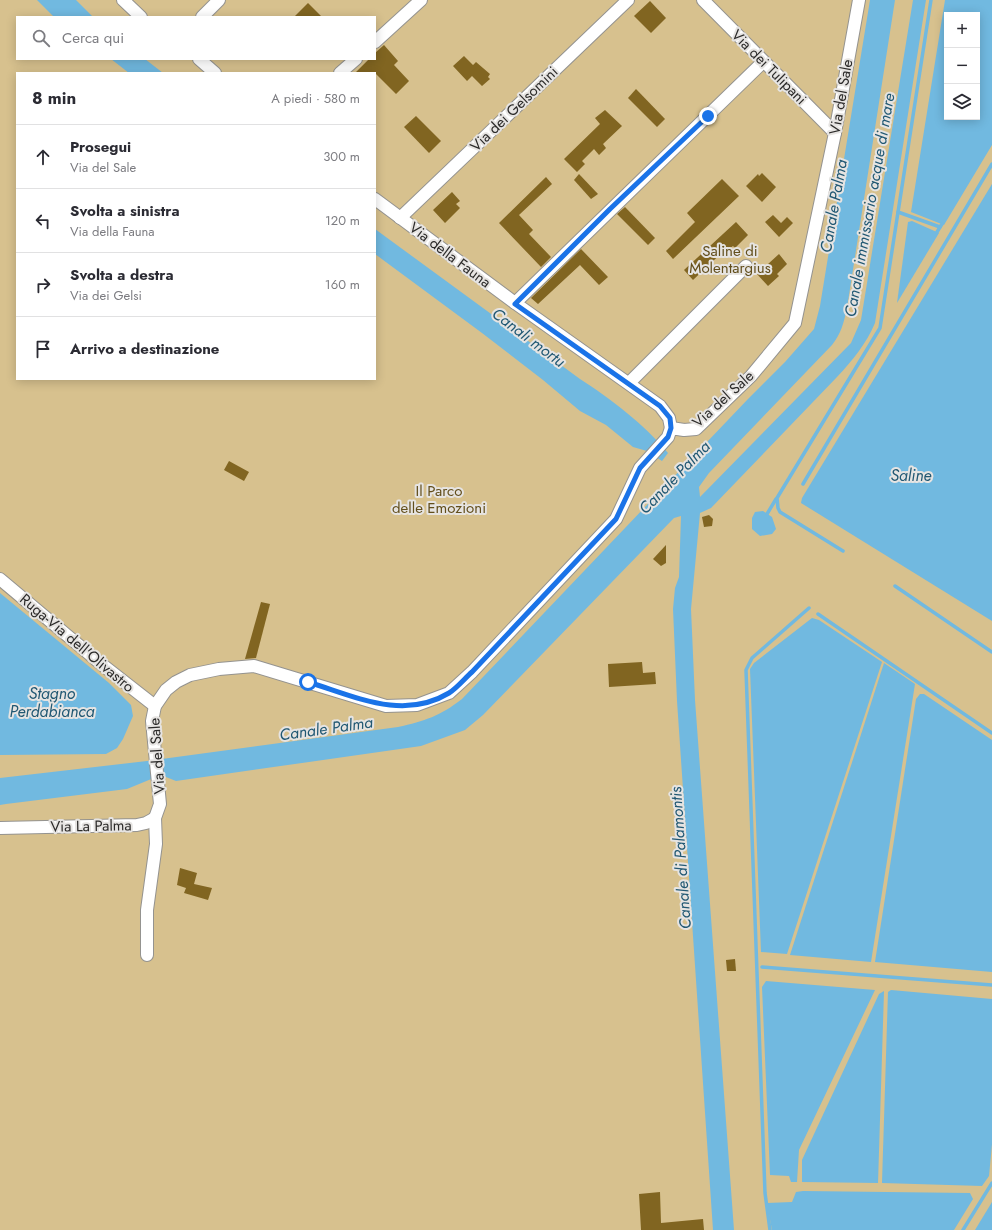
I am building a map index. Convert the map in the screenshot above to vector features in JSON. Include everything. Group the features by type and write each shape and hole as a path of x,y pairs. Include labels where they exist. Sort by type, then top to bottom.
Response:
{"street":[{"path":"123,0 140,16"},
{"path":"203,16 219,0"},
{"path":"376,41 421,0"},
{"name":"Via dei Gelsomini","path":"400,218 628,0"},
{"name":"Via dei Tulipani","path":"703,0 835,133"},
{"name":"Via del Sale","path":"155,818 160,804 152,721 155,706 166,690 176,682 190,675 219,669 254,666 386,706 418,706 450,693 472,672 616,519 640,468 648,457 668,437 671,428 684,430 696,429 751,376 795,323 835,133 859,0"},
{"path":"200,60 214,72"},
{"path":"341,72 355,60"},
{"path":"515,304 610,209 763,62"},
{"name":"Via della Fauna","path":"376,200 515,304 660,406 670,418 671,428"},
{"path":"629,383 746,266"},
{"name":"Ruga-Via dell'Olivastro","path":"0,579 100,663 155,706"},
{"path":"147,955 147,910 151,891 156,844 155,818"},
{"name":"Via La Palma","path":"0,828 137,825 146,823 155,818"}],"green space":[{"name":"Saline di Molentargius","path":"0,0 992,0 992,1230 0,1230"}],"water":[{"path":"37,0 76,0 92,16 53,16"},
{"name":"Canale Palma","path":"870,0 895,0 847,308 842,328 832,345 709,473 699,487 700,497 851,343 861,320 913,0 926,0 875,323 863,345 843,371 711,508 700,513 691,609 695,700 734,1230 713,1230 677,701 673,609 675,588 679,577 681,516 674,518 483,715 465,730 421,746 176,781 161,775 127,789 0,805 0,778 147,761 398,727 439,714 462,699 785,362 814,329 820,306"},
{"path":"945,0 992,0 992,145 944,225 911,212"},
{"path":"112,60 146,60 162,72 128,72"},
{"name":"Saline","path":"992,184 992,621 801,503 802,498"},
{"path":"912,221 939,233 897,303 908,222"},
{"path":"376,230 627,413 649,432 668,453 662,461 647,451 633,447 606,425 580,411 543,380 376,255"},
{"path":"763,511 772,517 776,529 772,534 760,536 752,529 752,518 755,512"},
{"name":"Stagno Perdabianca","path":"0,593 109,683 131,705 133,716 123,739 117,748 106,754 0,755"},
{"path":"812,618 819,620 882,662 787,954 761,952 750,669 754,663"},
{"path":"884,663 915,684 871,962 790,955"},
{"path":"920,694 924,694 992,740 992,972 875,962 916,699"},
{"path":"766,981 875,990 799,1150 797,1182 791,1182 789,1176 770,1175 762,987"},
{"path":"891,990 992,999 992,1144 989,1176 982,1186 882,1183 888,992"},
{"path":"884,991 878,1183 802,1182 802,1160 879,994"},
{"path":"796,1192 970,1193 973,1199 954,1230 772,1230 767,1203 792,1202"},
{"path":"992,1202 992,1230 975,1230"}],"building":[{"path":"650,1 666,18 651,33 634,16"},
{"path":"308,3 321,16 295,16"},
{"path":"384,45 398,61 394,65 409,81 396,94 376,74 376,72 356,72 368,60 376,60 376,52"},
{"path":"464,56 473,65 476,62 490,74 488,77 490,79 482,86 472,76 467,81 453,66"},
{"path":"636,89 665,119 657,127 628,98"},
{"path":"605,110 622,126 603,144 606,148 599,155 594,149 582,161 585,164 577,172 564,159 600,124 595,118"},
{"path":"416,116 441,141 429,153 404,127"},
{"path":"762,173 776,187 762,202 746,186 758,174 759,176"},
{"path":"579,174 598,194 591,199 574,180"},
{"path":"546,177 552,184 519,215 533,230 529,234 551,257 541,267 499,223"},
{"path":"722,179 739,196 673,259 666,251 695,222 687,213"},
{"path":"452,192 460,201 456,204 460,208 445,223 433,210"},
{"path":"625,207 655,238 648,245 617,214"},
{"path":"773,215 781,223 787,217 793,223 779,237 765,222"},
{"path":"736,222 748,235 735,248 733,246 729,249 728,247 693,280 684,270"},
{"path":"581,249 608,277 599,285 580,265 538,304 531,298"},
{"path":"779,254 787,264 777,274 779,276 768,286 757,274"},
{"path":"229,461 249,472 244,481 224,470"},
{"path":"709,515 713,519 712,526 704,527 702,517"},
{"path":"666,545 666,563 661,566 653,559"},
{"path":"261,602 270,604 256,658 245,659"},
{"path":"642,662 643,673 655,672 656,684 609,687 608,664"},
{"path":"180,868 197,873 194,884 212,888 208,900 184,893 186,888 177,885"},
{"path":"735,959 736,971 727,971 726,960"},
{"path":"660,1192 661,1223 703,1219 704,1230 641,1230 639,1194"}],"waterway":[{"path":"843,551 780,512 777,498 880,328 931,0"},
{"path":"803,484 992,164"},
{"path":"898,212 940,227"},
{"path":"937,232 942,224"},
{"path":"767,514 776,499"},
{"path":"895,586 992,652"},
{"path":"770,1230 765,1193 746,670 752,658 809,608"},
{"path":"818,614 992,733"},
{"path":"762,967 992,985"},
{"path":"963,1230 992,1183"}],"route":[{"path":"308,682 386,706 418,706 450,693 472,672 616,519 624,507 640,468 648,457 668,437 671,428 670,418 660,406 515,304 610,209 708,116"}],"water label":[{"name":"Canale immissario acque di mare","path":"869,205"},
{"name":"Canali mortu","path":"529,337"},
{"name":"Canale di Palamontis","path":"680,858"}],"park label":[{"name":"Il Parco delle Emozioni","path":"439,500"}]}
